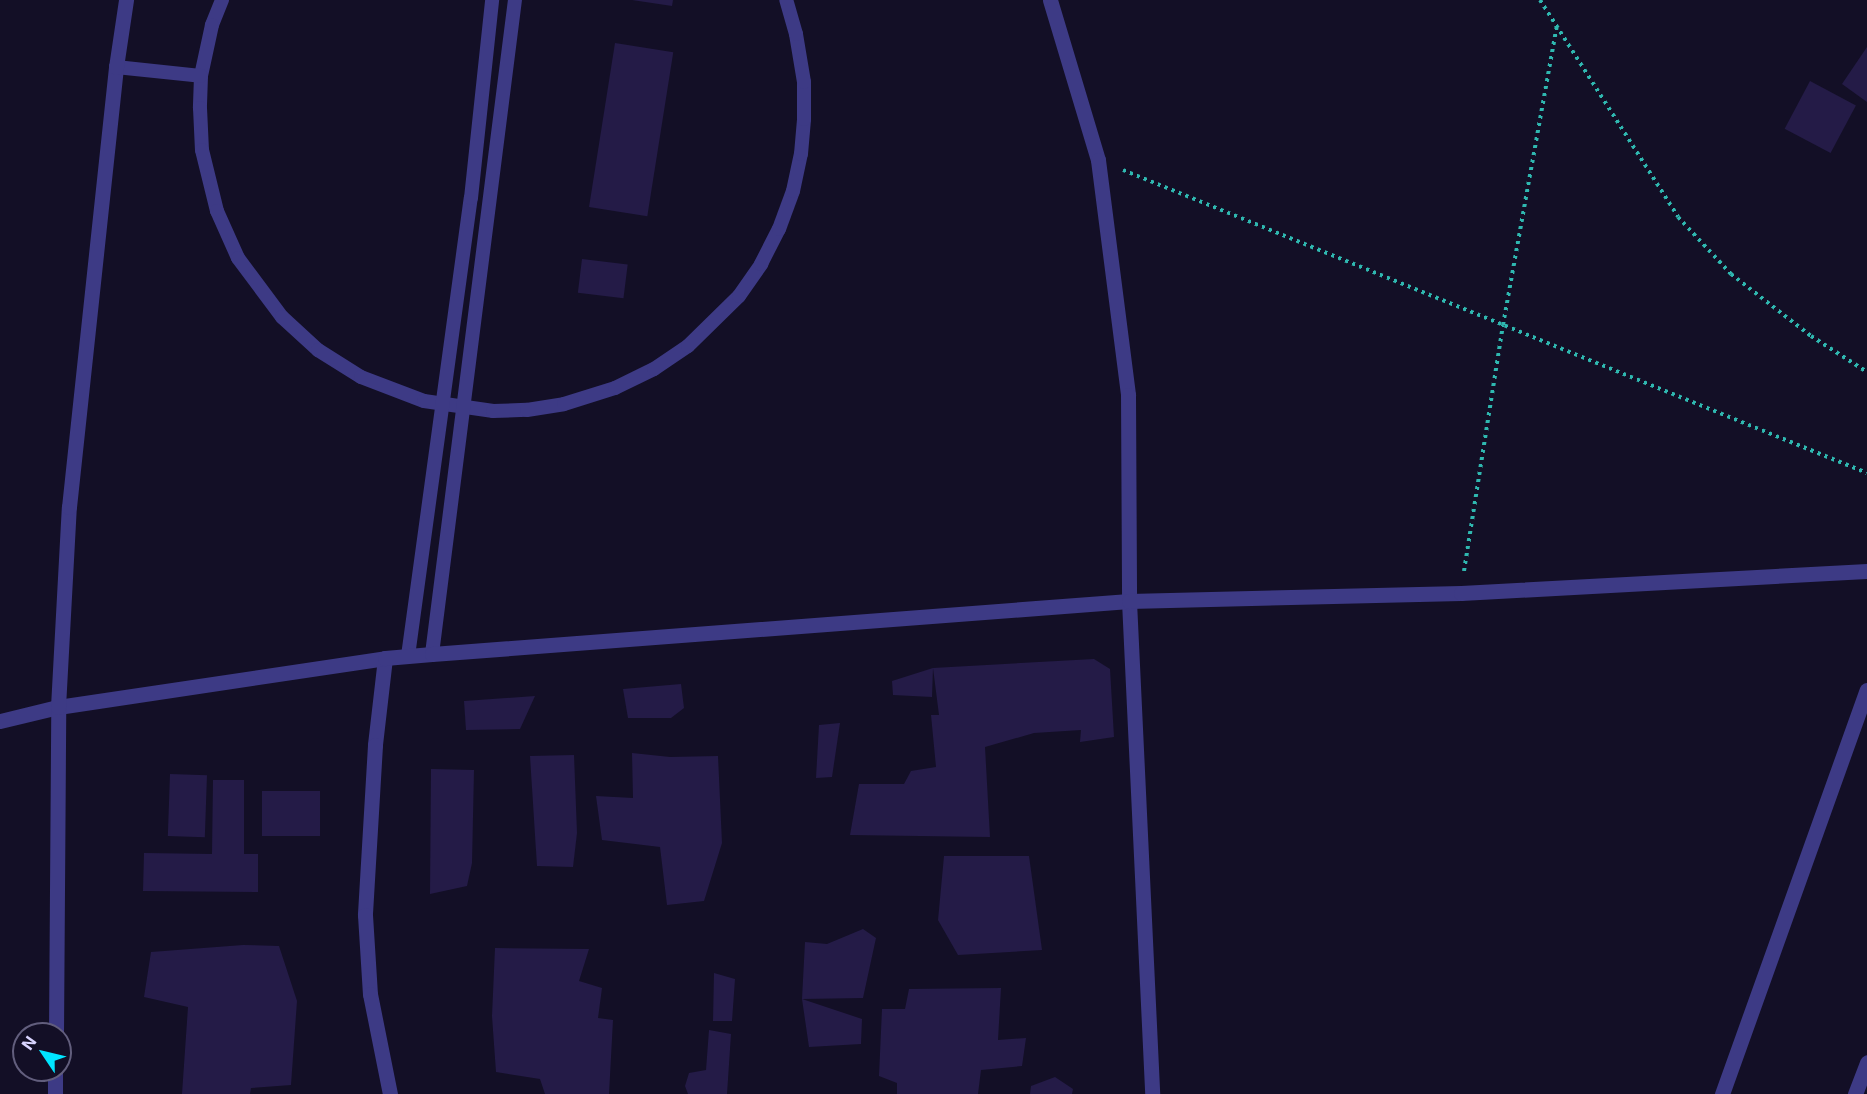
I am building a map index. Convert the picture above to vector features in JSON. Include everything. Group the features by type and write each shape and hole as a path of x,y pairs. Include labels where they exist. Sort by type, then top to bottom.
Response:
{"street":[{"path":"56,1022 58,706 69,507 116,67 126,0"},
{"path":"1050,0 1098,160 1128,395 1129,601 1152,1094"},
{"path":"0,721 58,706 385,658 432,654 1129,601 1461,593 1867,571"},
{"path":"385,658 375,745 365,915 369,994 390,1094"},
{"path":"1722,1094 1867,690"},
{"path":"1856,1094 1867,1062"}],"lane":[{"path":"222,0 212,25 201,76 202,150 217,211 238,258 282,317 318,350 361,377 424,402 493,411 527,410 564,404 615,388 654,369 688,346 739,296 761,264 779,229 793,191 801,154 804,82 796,34 786,0"},
{"path":"408,656 471,198 492,0"},
{"path":"432,654 515,0"},
{"path":"486,53 508,56"},
{"path":"116,67 201,76"},
{"path":"471,198 490,200"}],"path":[{"path":"1540,0 1678,217 1731,274 1811,336 1867,372"},
{"path":"1461,593 1503,326 1557,24"},
{"path":"1098,160 1867,473"}],"building":[{"path":"632,0 673,0 672,6"},
{"path":"615,43 673,52 647,216 589,207"},
{"path":"1867,47 1867,102 1842,84"},
{"path":"1810,81 1856,105 1831,153 1785,129"},
{"path":"582,259 628,265 624,298 578,293"},
{"path":"1094,659 1110,669 1114,737 1080,742 1081,730 1034,733 985,747 990,837 850,835 859,784 904,784 911,771 936,767 931,715 939,715 933,668"},
{"path":"933,668 932,697 893,695 892,681"},
{"path":"681,684 684,708 671,718 628,718 623,689"},
{"path":"535,696 520,729 466,730 464,701"},
{"path":"840,723 832,777 816,778 819,725"},
{"path":"632,753 670,757 718,756 722,843 704,901 667,905 660,847 602,840 596,796 633,798"},
{"path":"574,755 577,833 573,867 537,866 530,756"},
{"path":"431,769 474,770 472,863 467,886 430,894"},
{"path":"170,774 207,775 205,837 168,836"},
{"path":"213,780 244,780 244,854 258,854 258,892 143,891 144,853 212,854"},
{"path":"262,791 320,791 320,836 262,836"},
{"path":"944,856 1029,856 1042,950 958,955 938,920"},
{"path":"863,929 876,938 863,998 802,999 805,942 827,944"},
{"path":"243,945 279,946 297,1001 291,1085 251,1088 250,1094 182,1094 188,1007 144,997 151,952"},
{"path":"495,948 589,949 579,981 602,988 598,1018 613,1020 609,1094 545,1094 540,1079 496,1072 492,1016"},
{"path":"714,973 735,979 732,1021 713,1021"},
{"path":"1001,988 998,1040 1026,1038 1022,1066 981,1070 978,1094 897,1094 897,1083 879,1076 882,1009 905,1009 909,989"},
{"path":"802,999 862,1019 861,1044 809,1047"},
{"path":"709,1030 731,1034 727,1094 688,1094 685,1086 689,1073 706,1070"},
{"path":"1055,1077 1073,1089 1072,1094 1030,1094 1031,1086"}]}
